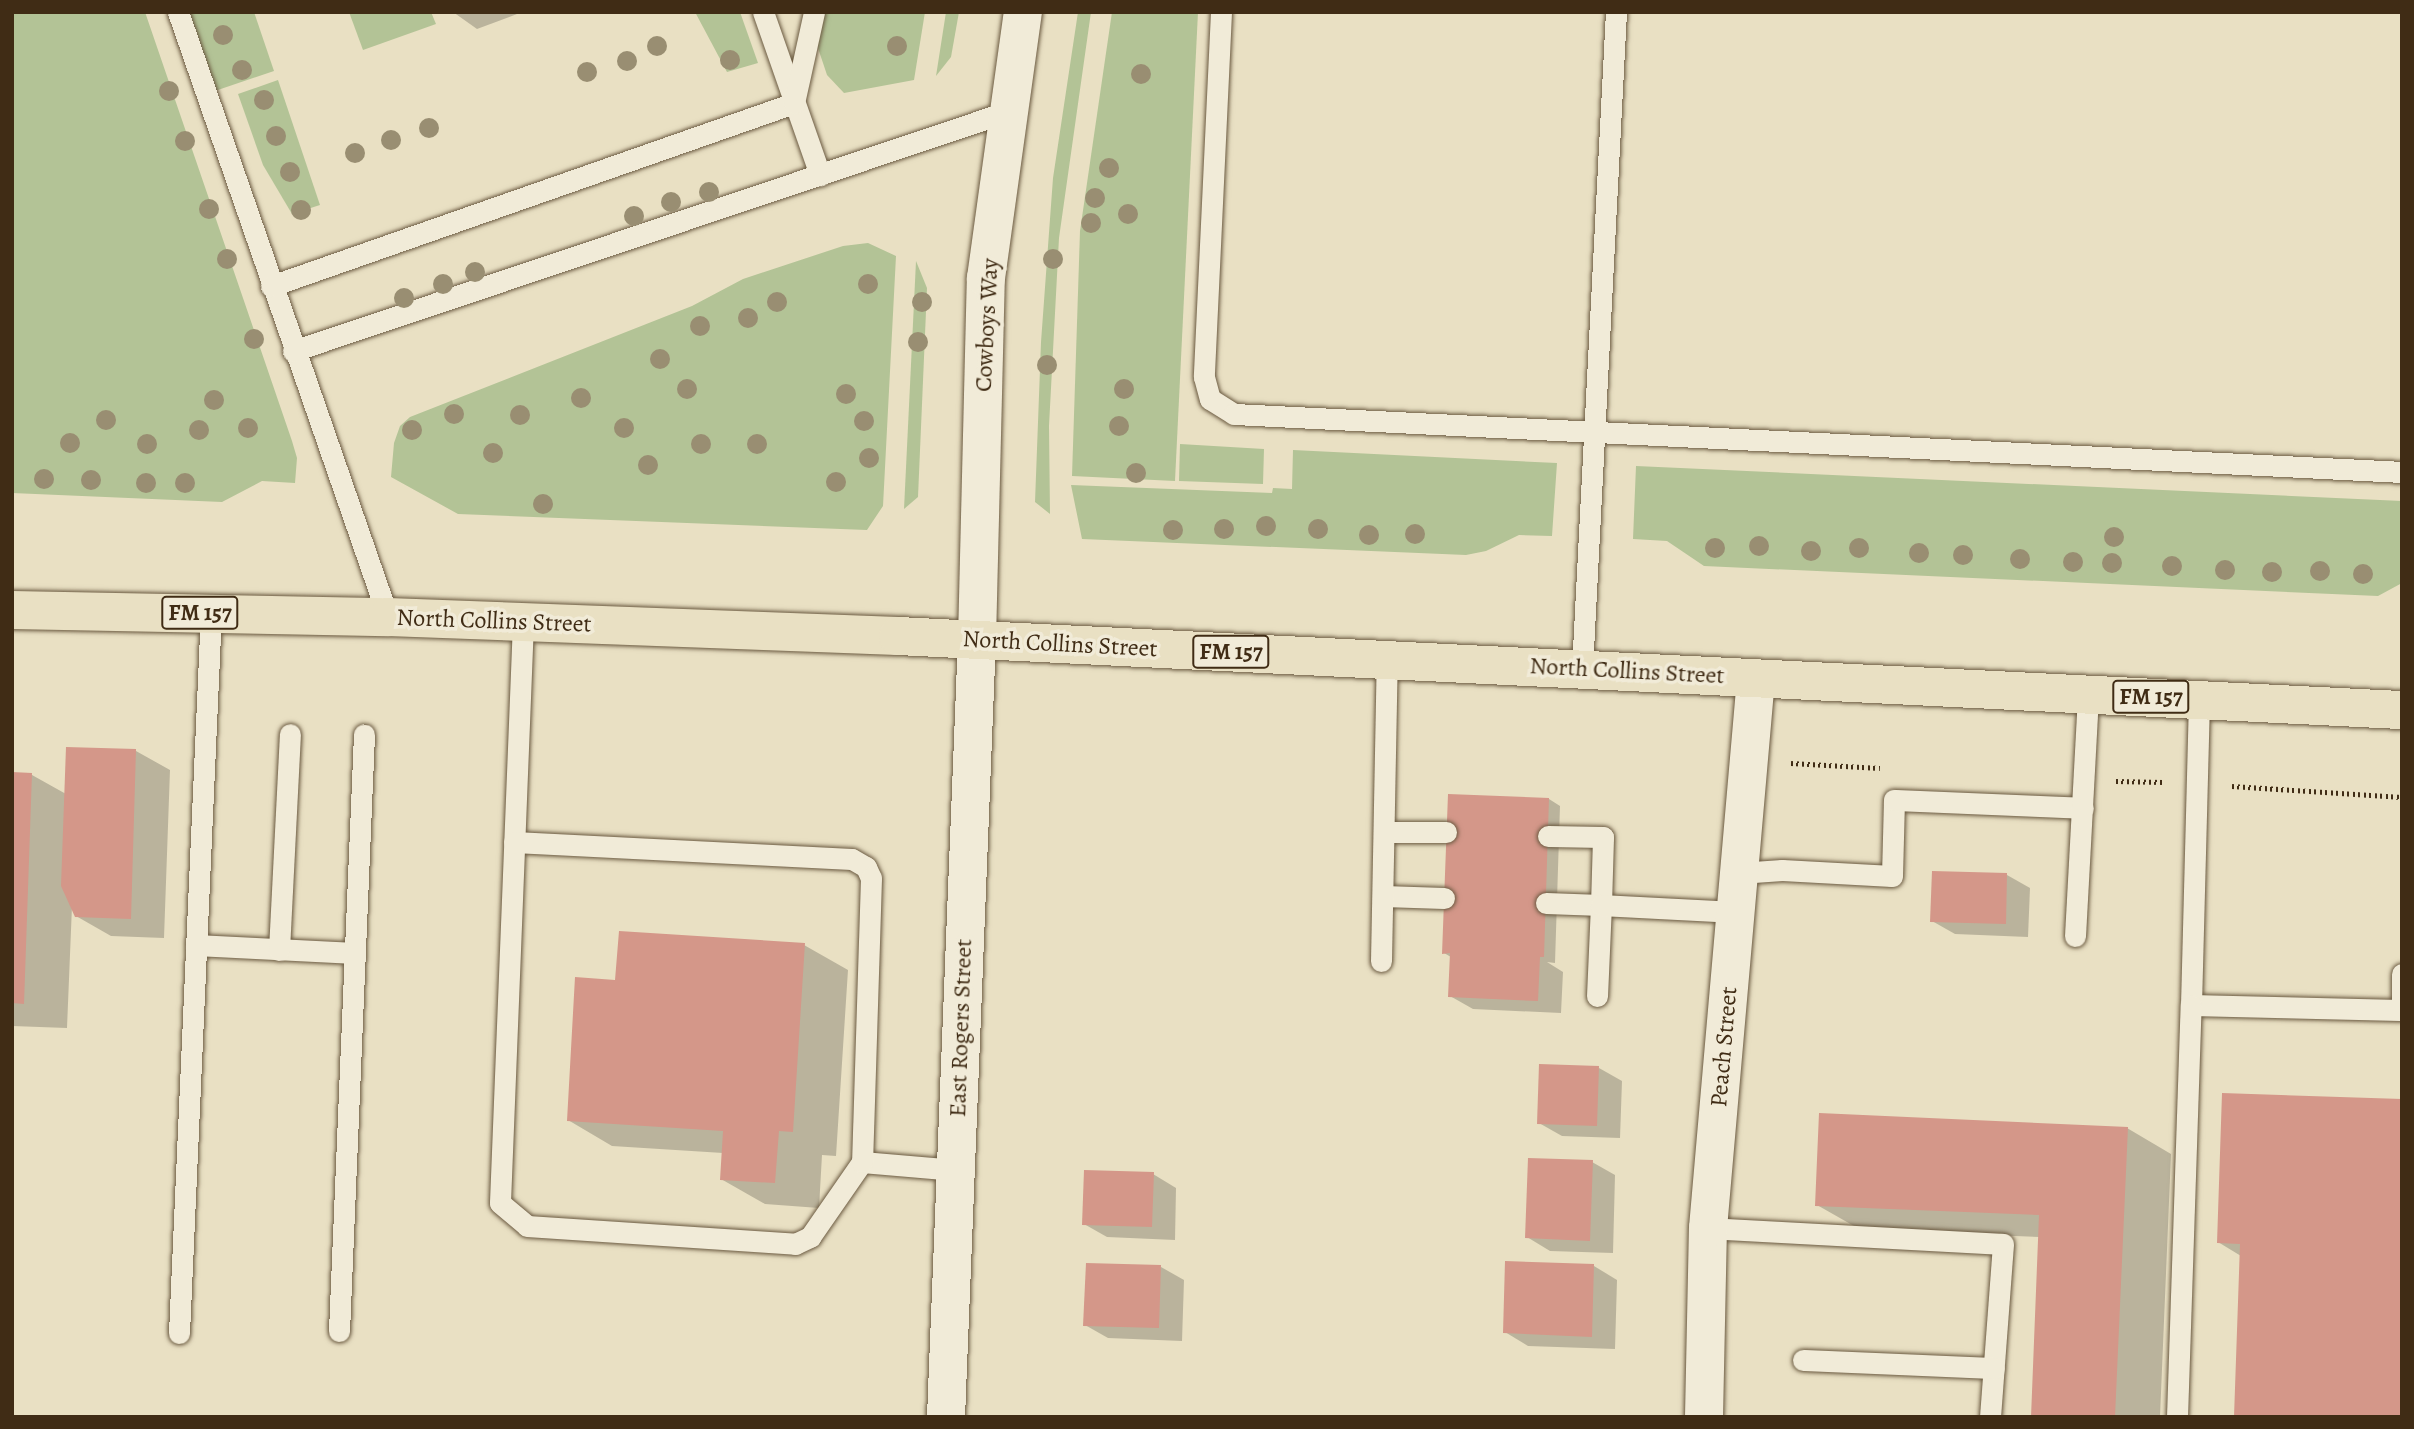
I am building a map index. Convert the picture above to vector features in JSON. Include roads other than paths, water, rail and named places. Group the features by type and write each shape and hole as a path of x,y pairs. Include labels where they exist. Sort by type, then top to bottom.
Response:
{"main road":[{"name":"North Collins Street","path":"12,610 388,617 977,640 2402,710"}],"street":[{"name":"Cowboys Way","path":"977,640 986,278 1006,112 1023,12"},
{"name":"East Rogers Street","path":"946,1417 977,640"},
{"name":"Peach Street","path":"1704,1417 1708,1228 1756,678"}],"lane":[{"path":"178,12 293,351 388,617"},
{"path":"763,12 820,176"},
{"path":"794,103 814,12"},
{"path":"1221,12 1204,377 1210,399 1234,414 2402,472"},
{"path":"1582,669 1616,12"},
{"path":"271,286 794,103"},
{"path":"293,351 1006,112"},
{"path":"179,1333 211,613"},
{"path":"514,842 852,859 866,866 871,878 862,1162 810,1237 795,1244 527,1226 510,1216 500,1203 514,842 523,622"},
{"path":"1381,961 1387,660"},
{"path":"2076,936 2088,694"},
{"path":"2177,1417 2199,700"},
{"path":"279,950 290,734"},
{"path":"339,1331 364,735"},
{"path":"1739,873 1782,870 1892,876 1894,800 2083,808"},
{"path":"1384,832 1446,832"},
{"path":"1548,836 1603,837 1597,996"},
{"path":"1383,896 1444,898"},
{"path":"1546,903 1735,912"},
{"path":"196,945 355,953"},
{"path":"2191,1005 2401,1010 2402,974"},
{"path":"862,1162 956,1170"},
{"path":"1708,1228 2003,1244 1990,1417"},
{"path":"1803,1360 1994,1368"}]}
